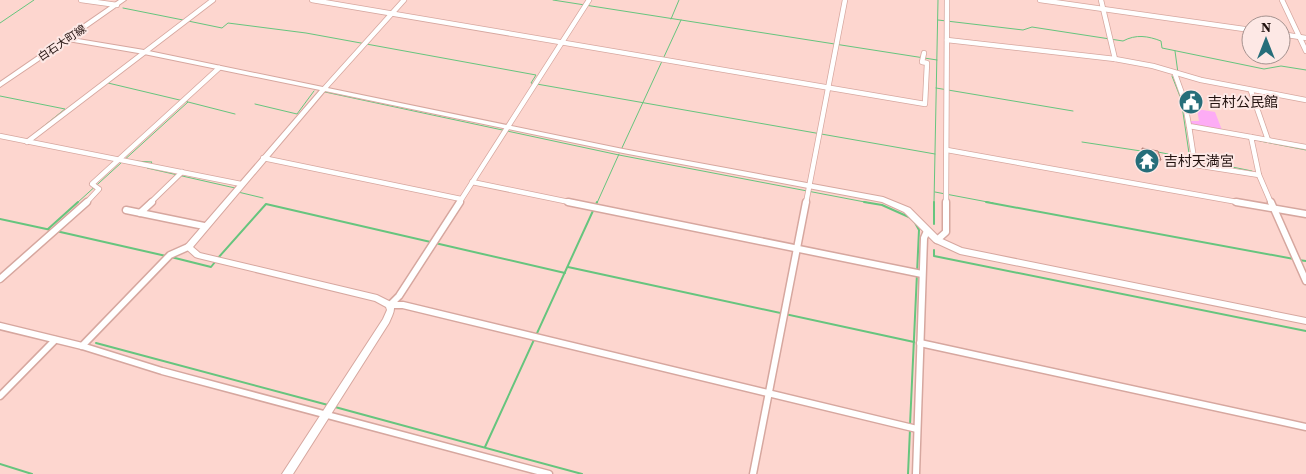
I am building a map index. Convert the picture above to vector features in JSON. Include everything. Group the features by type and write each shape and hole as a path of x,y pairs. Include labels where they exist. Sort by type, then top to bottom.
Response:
{"street":[{"path":"81,0 117,5"},
{"name":"白石大町線","path":"0,85 123,0"},
{"path":"29,141 213,0"},
{"path":"312,0 561,44 925,104 926,63 922,62 923,55"},
{"path":"82,346 168,257 188,247 204,226 362,44 404,0"},
{"path":"753,474 845,0"},
{"path":"916,474 913,428 920,343 919,273 924,238 946,232 947,0"},
{"path":"1040,0 1241,29"},
{"path":"1101,0 1115,59"},
{"path":"1282,0 1306,51"},
{"path":"390,305 399,296 587,3"},
{"path":"1291,36 1306,38"},
{"path":"67,39 144,52 324,88 506,129 808,190 896,204 915,216 932,235 960,251 1306,321"},
{"path":"948,40 1115,59 1153,66 1175,74 1251,91 1306,100"},
{"path":"0,279 97,192 99,189 92,184 121,162 180,102 219,68"},
{"path":"1175,74 1184,99 1195,165 1259,175"},
{"path":"1251,91 1268,140"},
{"path":"1189,126 1306,147"},
{"path":"0,136 121,162 149,165 238,187"},
{"path":"1251,137 1259,175 1306,281"},
{"path":"946,150 1306,214"},
{"path":"264,158 461,199"},
{"path":"140,213 180,174"},
{"path":"472,182 919,273"},
{"path":"126,210 204,226"},
{"path":"188,247 198,255 377,298 390,305 403,305 913,428"},
{"path":"287,474 386,321 391,310 390,305"},
{"path":"0,326 82,346 162,371 329,408 549,474"},
{"path":"0,396 55,340"},
{"path":"920,343 1306,426"}],"shaded area":[{"path":"1197,109 1215,112 1222,130 1191,125 1191,121 1199,121"}],"building":[{"path":"1142,148 1158,151 1161,160 1145,157"}],"waterway":[{"path":"0,23 34,0"},
{"path":"553,0 671,18"},
{"path":"671,18 679,0"},
{"path":"937,60 938,0"},
{"path":"123,8 183,20"},
{"path":"671,18 681,20"},
{"path":"643,103 681,20"},
{"path":"681,20 937,60"},
{"path":"938,20 1023,30 1032,27 1123,41 1133,37 1147,37 1161,41 1162,48 1264,69 1281,66 1306,70"},
{"path":"188,21 222,28 228,23 306,33 536,75 531,83 643,103"},
{"path":"1175,51 1178,73"},
{"path":"936,88 937,60"},
{"path":"1172,76 1181,99 1190,158"},
{"path":"108,83 188,102"},
{"path":"935,154 936,88"},
{"path":"936,88 1073,111"},
{"path":"255,104 297,114 314,91"},
{"path":"325,92 619,155"},
{"path":"0,96 65,109 34,134"},
{"path":"77,203 188,102"},
{"path":"188,102 235,114"},
{"path":"621,150 643,103"},
{"path":"643,103 935,154"},
{"path":"1260,141 1306,150"},
{"path":"1082,142 1141,151"},
{"path":"1158,152 1190,158"},
{"path":"934,203 935,154"},
{"path":"597,203 619,155"},
{"path":"619,155 870,203"},
{"path":"1190,158 1252,171"},
{"path":"133,161 152,162 147,168 235,188"},
{"path":"238,192 263,198"},
{"path":"935,192 993,203"},
{"path":"48,229 78,202"},
{"path":"565,273 597,202"},
{"path":"864,202 870,203"},
{"path":"986,202 1294,259"},
{"path":"870,203 882,205 911,218"},
{"path":"934,203 934,224"},
{"path":"218,258 266,204 565,273"},
{"path":"0,219 51,230"},
{"path":"914,221 919,230 914,342"},
{"path":"56,231 166,256"},
{"path":"934,250 934,256 1306,331"},
{"path":"171,257 211,267 215,262"},
{"path":"1298,260 1306,261"},
{"path":"568,267 914,342"},
{"path":"485,447 565,273"},
{"path":"910,425 914,342"},
{"path":"96,343 328,405"},
{"path":"335,407 582,474"},
{"path":"908,474 910,429"},
{"path":"0,464 32,474"}],"place":[{"name":"吉村公民館","path":"1191,102"},
{"name":"吉村天満宮","path":"1147,161"}]}
